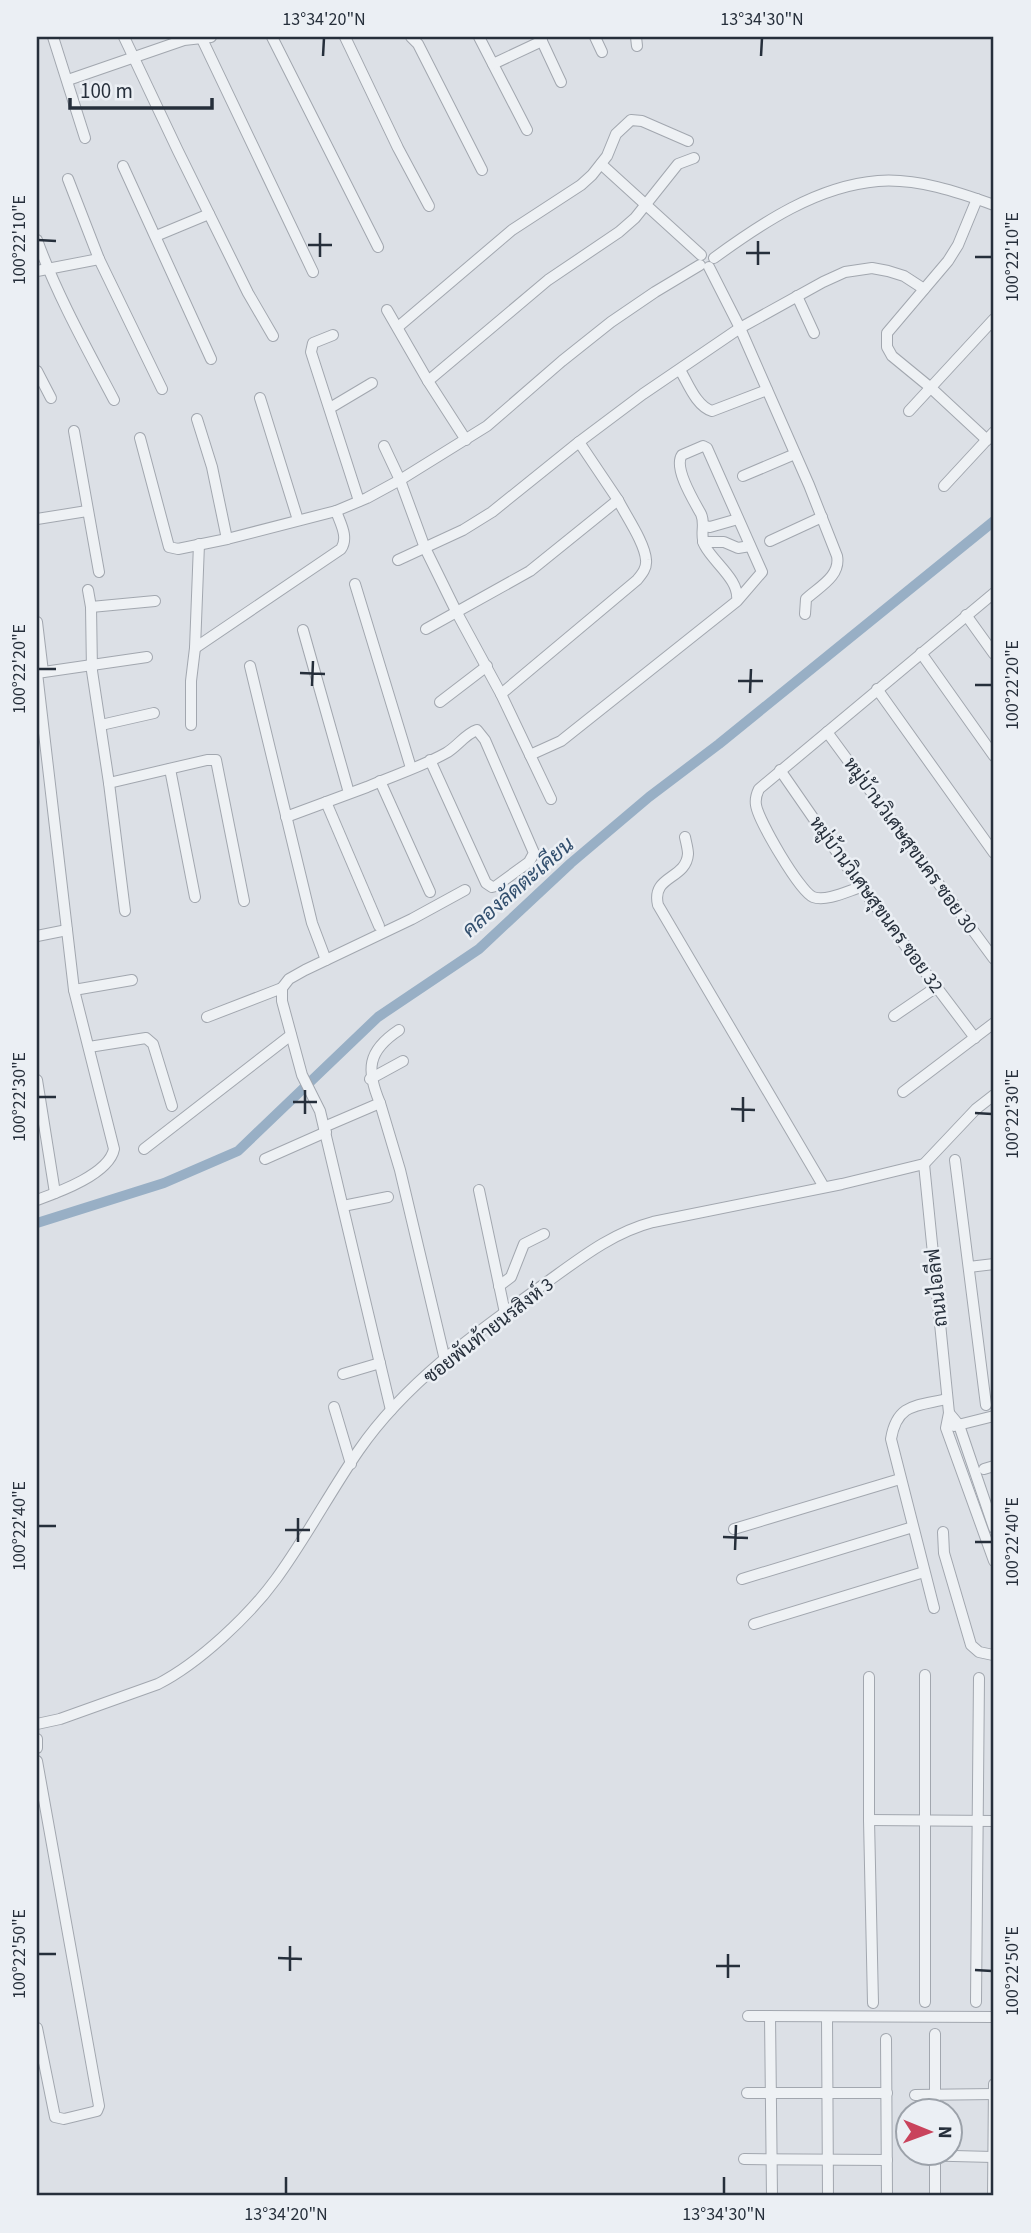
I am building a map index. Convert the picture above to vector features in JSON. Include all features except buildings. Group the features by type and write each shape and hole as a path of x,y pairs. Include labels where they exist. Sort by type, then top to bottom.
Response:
{"street":[{"path":"53,37 85,138"},
{"path":"124,37 248,293 273,336"},
{"path":"201,37 313,272"},
{"path":"68,80 184,40 211,37"},
{"path":"272,37 378,247"},
{"path":"345,37 429,206"},
{"path":"411,37 418,44 440,85 482,170"},
{"path":"479,37 527,130"},
{"path":"596,37 602,52"},
{"path":"493,64 541,39 561,82"},
{"path":"398,327 512,230 581,185 607,156 616,134 631,120 642,121 688,141"},
{"path":"428,381 548,280 619,232 678,164 694,158"},
{"path":"601,164 706,261 740,328 822,517 839,565 836,572 806,599 805,614"},
{"path":"123,166 211,359"},
{"path":"68,179 99,259 162,389"},
{"path":"140,438 169,547 178,549 336,510 400,480 466,440 487,426 611,322 748,233 804,202 826,192 856,185 877,181 901,181 922,184 994,205"},
{"path":"944,486 991,436 892,356 886,339 887,333 948,261 958,245 977,199"},
{"path":"156,236 209,214"},
{"path":"37,240 42,270 114,400"},
{"path":"42,270 99,259"},
{"path":"398,560 463,530 492,512 579,442 680,370 740,328 797,296 845,272 859,269 888,271 904,276 924,289"},
{"path":"797,296 814,333"},
{"path":"387,310 466,440"},
{"path":"909,411 994,319"},
{"path":"332,335 313,343 313,360 359,501"},
{"path":"680,370 699,402 705,409 712,411 766,390"},
{"path":"37,371 51,398"},
{"path":"330,408 372,383"},
{"path":"260,398 298,520"},
{"path":"197,419 212,467 227,538"},
{"path":"74,431 99,572"},
{"path":"501,694 637,580 645,570 643,550 618,500 579,442"},
{"path":"384,446 400,480 425,548 487,666 551,799"},
{"path":"530,755 561,741 737,601 761,573 707,448 703,446 684,453 678,460 680,471 703,520 703,542 737,590 737,601"},
{"path":"743,476 795,454"},
{"path":"426,629 530,570 618,500"},
{"path":"195,648 341,549 345,544 345,537 336,510"},
{"path":"37,519 87,511"},
{"path":"770,541 822,517"},
{"path":"704,526 710,527 737,519"},
{"path":"703,542 724,542 738,548 750,545"},
{"path":"191,725 199,544"},
{"path":"355,584 411,768"},
{"path":"88,590 92,665 125,911"},
{"path":"861,887 824,899 816,898 802,889 761,821 755,798 759,789 994,593"},
{"path":"90,607 155,601"},
{"path":"966,615 994,654"},
{"path":"37,622 39,673 74,990 113,1141 113,1156 107,1164 85,1178 37,1200"},
{"path":"303,630 349,793"},
{"path":"921,653 994,756"},
{"path":"39,673 147,657"},
{"path":"250,666 312,923 326,960"},
{"path":"440,702 487,666"},
{"path":"877,690 994,853"},
{"path":"101,725 154,713"},
{"path":"286,817 445,754 477,730 485,740 534,853 529,862 496,886 492,887 486,883 430,760"},
{"name":"หมู่บ้านวิเศษสุขนคร ซอย 30","path":"827,732 994,959"},
{"path":"109,783 216,760 244,901"},
{"path":"170,769 195,897"},
{"name":"หมู่บ้านวิเศษสุขนคร ซอย 32","path":"780,770 861,887 975,1038"},
{"path":"380,781 430,892"},
{"path":"326,802 379,926"},
{"path":"685,837 688,854 686,862 681,870 660,885 656,897 658,905 824,1187"},
{"path":"207,1017 282,988 289,979 465,890"},
{"path":"37,936 67,930"},
{"path":"74,990 132,980"},
{"path":"894,1016 938,986"},
{"path":"282,988 282,1001 302,1075 317,1102 325,1130 391,1410"},
{"path":"904,1093 994,1023"},
{"path":"399,1030 377,1047 370,1079 400,1170 445,1360"},
{"path":"145,1149 291,1035"},
{"path":"89,1047 146,1038 153,1044 172,1106"},
{"path":"370,1079 403,1061"},
{"path":"37,1080 55,1193"},
{"path":"924,1164 976,1109 994,1095"},
{"path":"265,1159 380,1103"},
{"path":"956,1160 986,1405"},
{"name":"ซอยพันท้ายนรสิงห์ 3","path":"37,1724 60,1719 158,1684 173,1676 230,1630 275,1581 351,1464 391,1410 445,1360 505,1312 601,1244 631,1228 924,1164"},
{"name":"ถนนไอลีฟ","path":"924,1164 949,1413 946,1428"},
{"path":"479,1190 505,1312"},
{"path":"343,1206 388,1196"},
{"path":"499,1286 511,1277 524,1244 544,1234"},
{"path":"969,1267 994,1264"},
{"path":"343,1374 380,1363"},
{"path":"934,1608 891,1439 893,1425 907,1408 947,1399"},
{"path":"334,1406 351,1464"},
{"name":"ถนนไอลีฟ","path":"949,1413 958,1425 994,1528"},
{"path":"994,1416 946,1428 994,1561"},
{"path":"734,1529 900,1479"},
{"path":"742,1579 913,1527"},
{"path":"943,1532 944,1553 971,1645 979,1652 993,1655"},
{"path":"754,1624 924,1572"},
{"path":"925,1675 925,2002"},
{"path":"869,1676 873,2003"},
{"path":"976,2002 979,1678"},
{"path":"37,1739 37,1748"},
{"path":"37,1761 99,2106 97,2111 64,2119 55,2116 37,2028"},
{"path":"869,1820 994,1821"},
{"path":"748,2016 994,2017"},
{"path":"770,2016 772,2196"},
{"path":"827,2017 828,2196"},
{"path":"935,2034 935,2095"},
{"path":"887,2039 887,2196"},
{"path":"993,2196 994,2084"},
{"path":"747,2093 887,2093"},
{"path":"915,2095 994,2094"},
{"path":"964,2156 993,2157"},
{"path":"744,2159 887,2160"},
{"path":"935,2166 935,2196"}],"waterway":[{"name":"คลองลัดตะเคียน","path":"37,1223 164,1183 238,1151 378,1017 479,949 571,863 649,797 719,744 994,521"}]}
